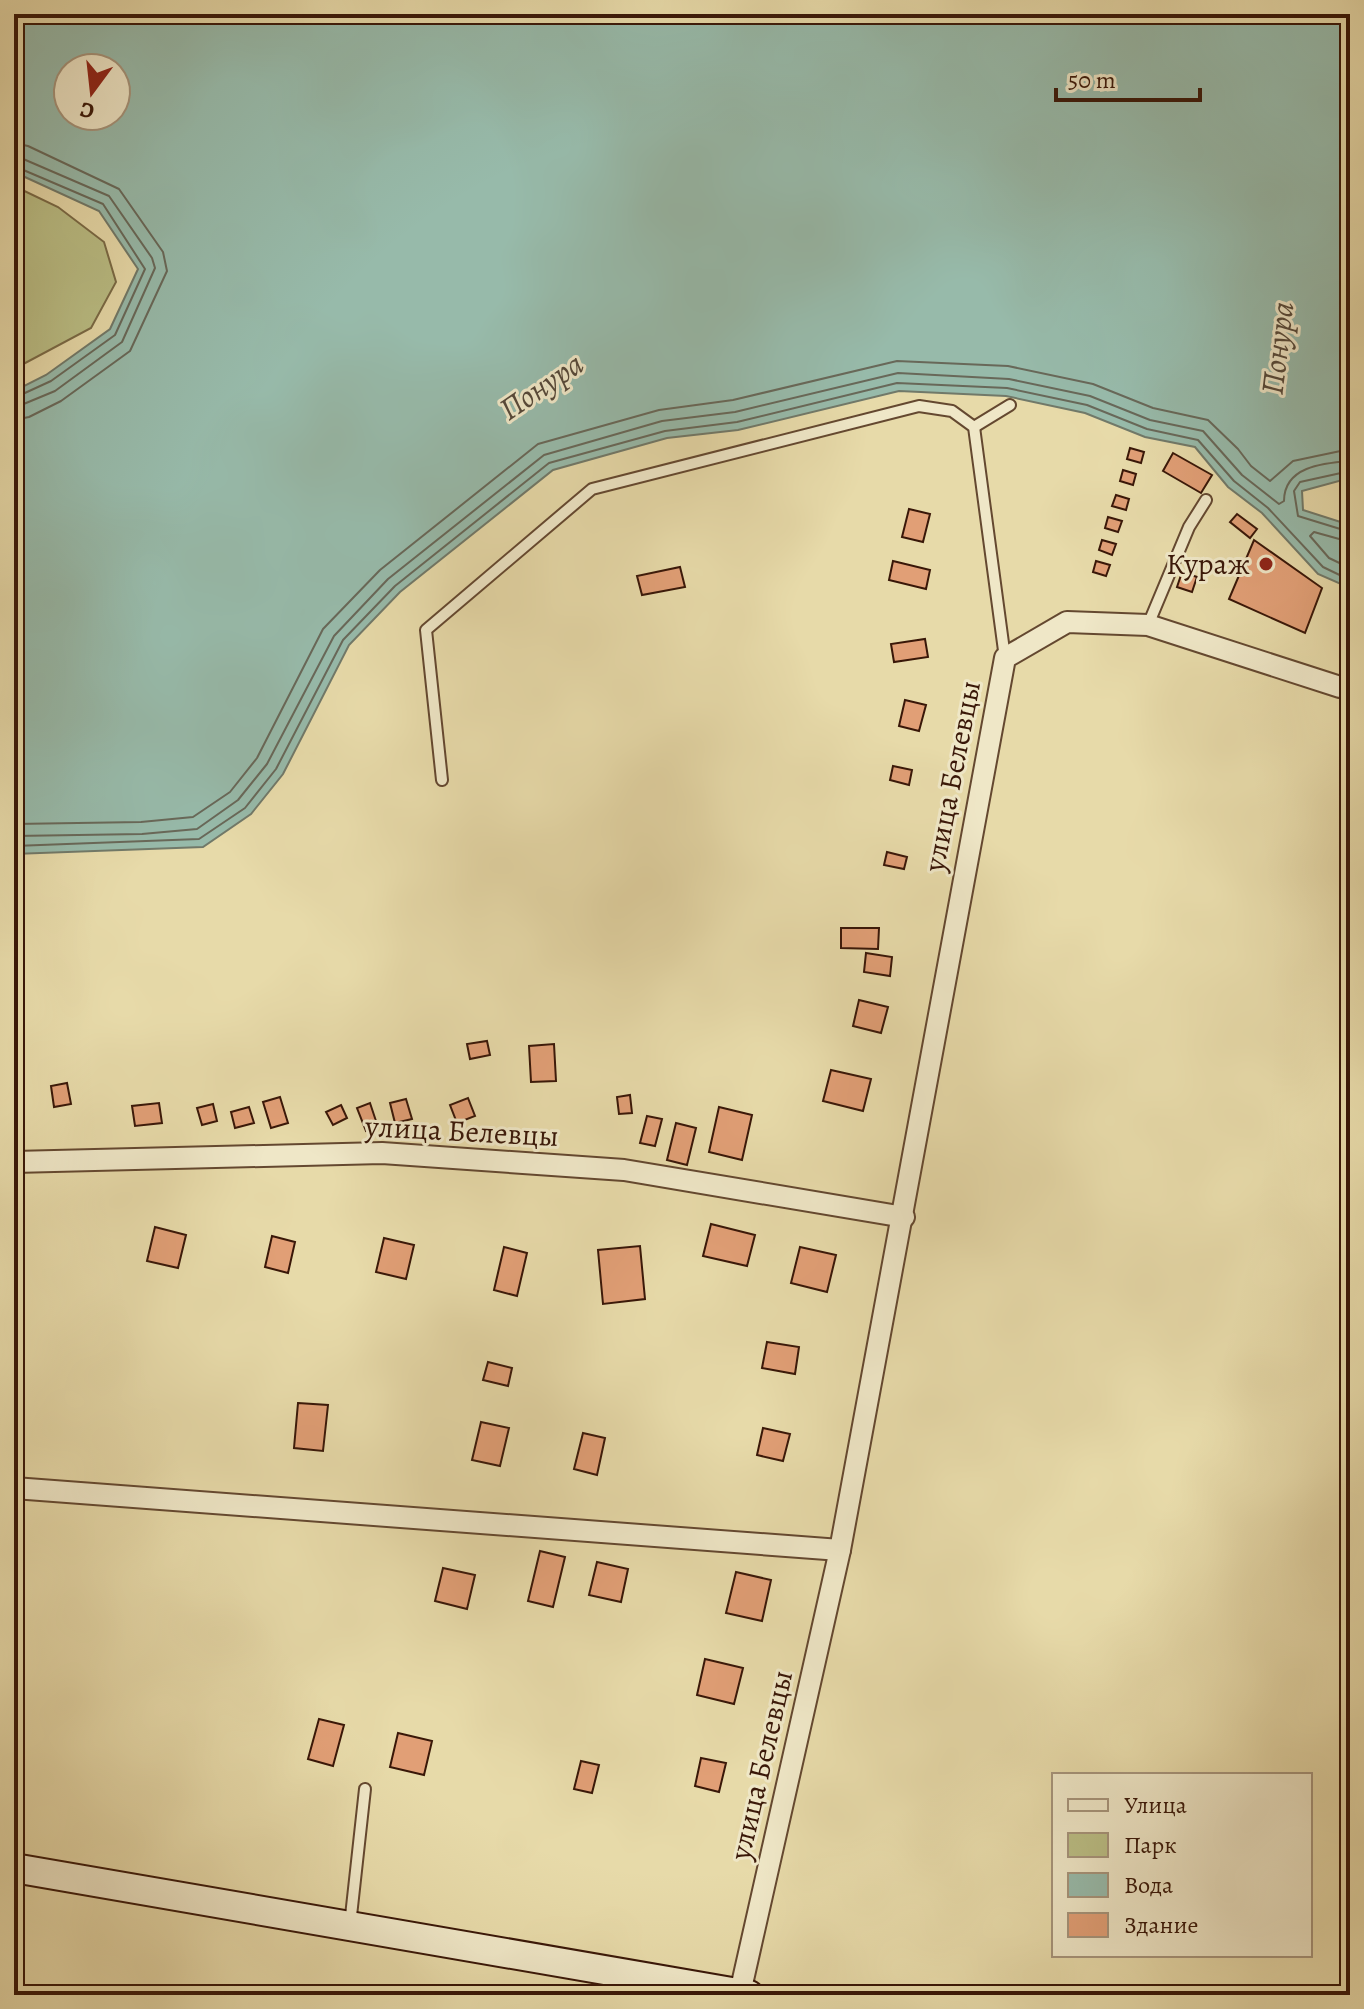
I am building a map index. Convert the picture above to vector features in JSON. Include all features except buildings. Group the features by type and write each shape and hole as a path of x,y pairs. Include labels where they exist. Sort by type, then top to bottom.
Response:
{"main road":[{"path":"14,1868 744,1994"}],"street":[{"name":"улица Белевцы","path":"744,1994 840,1550 1005,658 1067,622 1148,625 1340,687 1350,685"},
{"name":"улица Белевцы","path":"14,1162 382,1153 624,1170 904,1217"},
{"path":"14,1488 840,1550"}],"lane":[{"path":"974,427 1010,405"},
{"path":"442,780 426,630 592,489 919,406 952,411 974,427 1005,658"},
{"path":"1148,625 1189,527 1206,500"},
{"path":"349,1927 365,1789"}],"green space":[{"path":"14,186 58,207 104,242 116,282 91,328 14,369"}],"water":[{"name":"Понура","path":"14,14 1350,14 1350,478 1302,491 1303,510 1350,525 1350,588 1318,574 1262,513 1228,487 1195,447 1145,437 1085,413 1006,396 899,391 738,430 667,438 553,470 400,592 349,645 283,774 251,814 203,847 14,854 14,391 46,375 110,329 138,269 99,211 14,172"}],"place":[{"name":"Кураж","path":"1266,564"}]}
